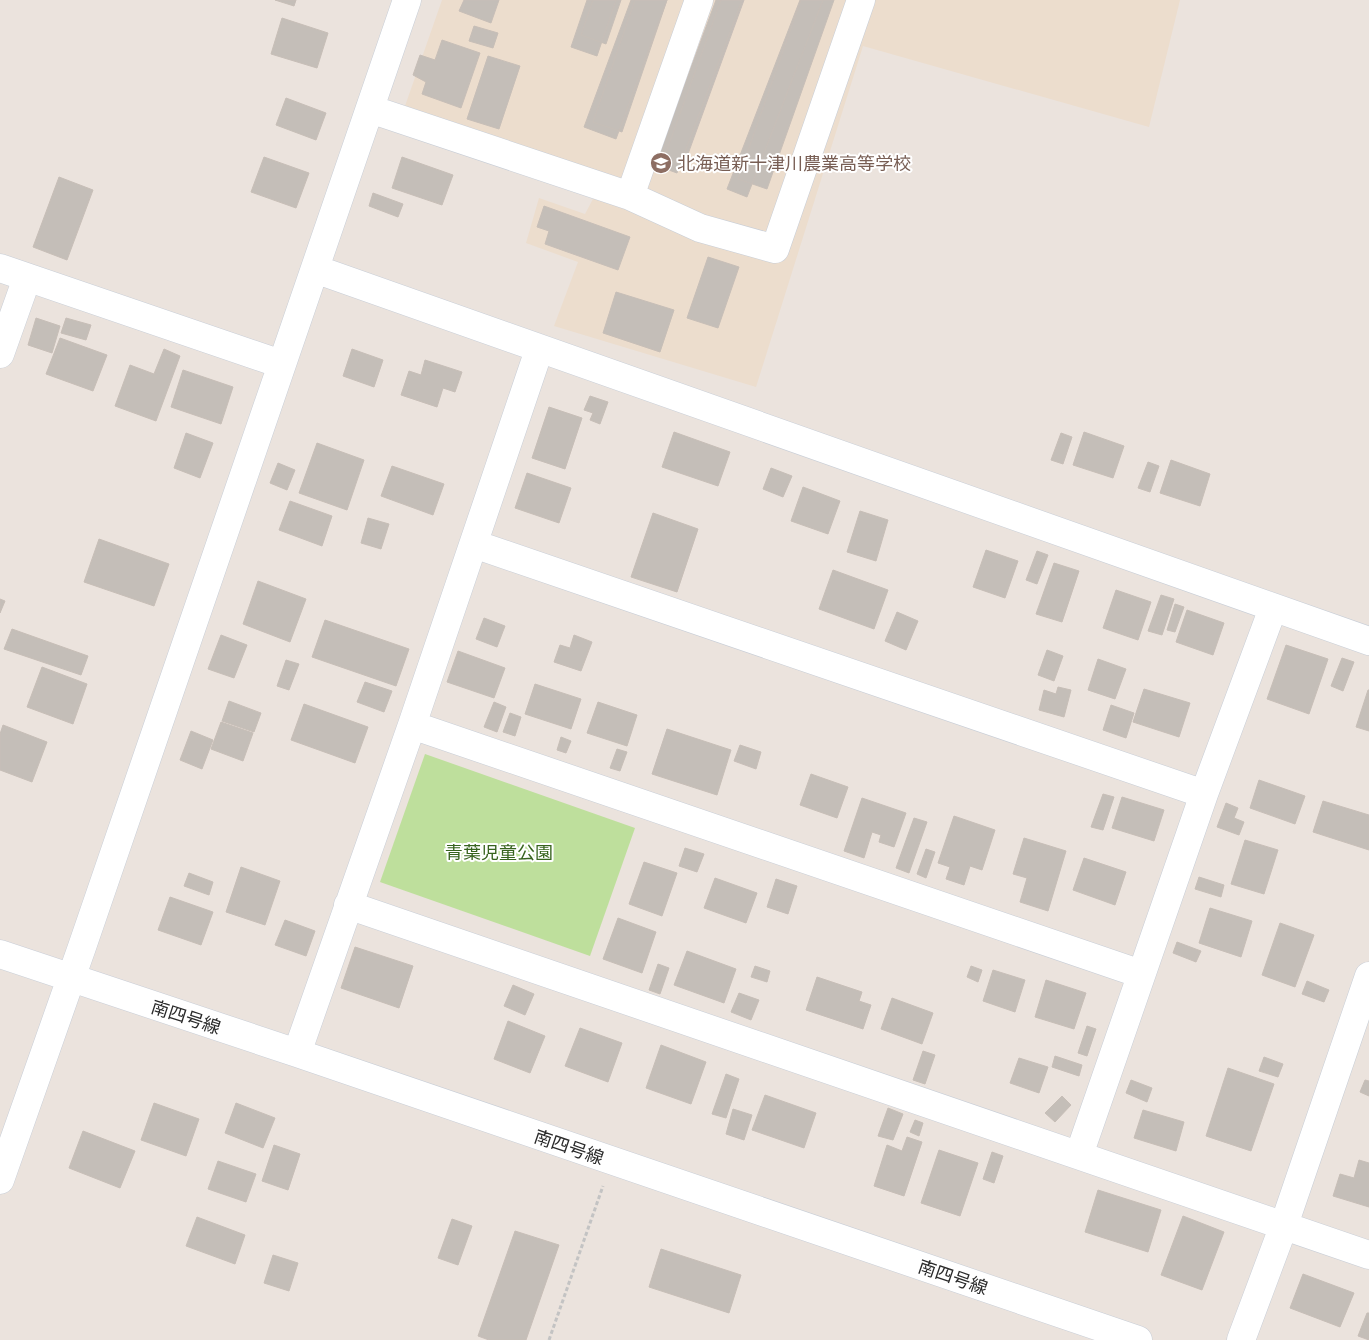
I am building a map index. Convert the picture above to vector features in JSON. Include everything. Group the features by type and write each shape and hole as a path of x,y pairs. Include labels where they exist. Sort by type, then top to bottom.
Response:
{"street":[{"path":"0,1180 71,979 407,0"},
{"path":"630,196 700,0"},
{"path":"370,109 630,196 700,228 775,248 861,0"},
{"path":"0,268 281,364"},
{"path":"315,269 1369,641"},
{"path":"0,354 27,278"},
{"path":"297,1053 412,725 540,350"},
{"path":"474,544 1204,794"},
{"path":"1079,1155 1204,794 1273,608"},
{"path":"412,725 1141,974"},
{"path":"348,906 1369,1255"},
{"name":"南四号線","path":"0,954 297,1053 1138,1340"},
{"path":"1241,1340 1284,1225 1369,976"}],"path":[{"path":"549,1340 612,1162"}],"shaded area":[{"name":"北海道新十津川農業高等学校","path":"442,0 1180,0 1149,127 863,46 756,387 554,326 578,262 526,243 539,198 585,214 594,197 397,129"}],"green space":[{"name":"青葉児童公園","path":"425,754 635,828 590,956 380,882"}],"building":[{"path":"275,0 296,0 294,6"},
{"path":"464,0 499,0 491,23 459,11"},
{"path":"587,0 616,0 597,56 571,47"},
{"path":"593,0 621,0 606,44 581,35"},
{"path":"631,0 667,0 616,139 584,127"},
{"path":"635,0 667,0 622,132 593,122"},
{"path":"716,0 742,0 677,173 655,165"},
{"path":"721,0 744,0 684,165 664,158"},
{"path":"800,0 823,0 747,197 727,189"},
{"path":"801,0 834,0 767,189 738,179"},
{"path":"282,18 328,33 317,68 271,54"},
{"path":"474,26 498,33 493,48 469,41"},
{"path":"442,40 480,53 461,108 422,94 426,82 413,75 420,55 435,60"},
{"path":"488,56 520,66 499,129 467,119"},
{"path":"286,98 326,113 316,140 276,125"},
{"path":"264,157 309,173 296,208 251,192"},
{"path":"402,157 453,175 442,205 392,188"},
{"path":"59,177 93,190 67,260 33,247"},
{"path":"373,193 403,204 398,217 369,206"},
{"path":"544,206 630,237 618,270 545,244 549,231 537,227"},
{"path":"708,257 739,267 718,328 687,318"},
{"path":"616,292 674,310 660,352 603,333"},
{"path":"36,318 60,326 52,353 28,345"},
{"path":"66,318 91,325 86,340 61,333"},
{"path":"60,338 107,355 93,391 46,374"},
{"path":"164,349 180,356 156,421 115,406 130,365 154,374"},
{"path":"352,349 383,360 374,387 343,376"},
{"path":"425,360 462,372 455,392 443,388 437,407 401,395 409,371 421,375"},
{"path":"183,370 233,387 221,424 171,407"},
{"path":"590,396 608,402 600,424 590,420 593,413 584,410"},
{"path":"549,407 582,418 565,469 532,458"},
{"path":"674,432 730,452 718,486 662,467"},
{"path":"1084,432 1124,446 1113,478 1073,465"},
{"path":"186,433 213,443 200,478 174,468"},
{"path":"1061,433 1072,437 1063,464 1051,460"},
{"path":"317,443 364,460 347,510 299,493"},
{"path":"1171,460 1210,474 1200,506 1160,493"},
{"path":"1148,462 1159,466 1150,492 1138,488"},
{"path":"278,463 295,470 287,490 270,483"},
{"path":"392,466 444,484 433,515 381,496"},
{"path":"771,468 792,476 783,497 763,489"},
{"path":"527,473 571,488 559,523 515,508"},
{"path":"803,487 840,501 828,534 791,521"},
{"path":"290,501 332,516 322,546 279,530"},
{"path":"860,511 888,520 876,561 847,552"},
{"path":"653,513 698,529 677,592 631,577"},
{"path":"368,518 389,524 381,549 361,543"},
{"path":"99,539 169,564 154,606 84,582"},
{"path":"986,550 1018,561 1005,598 973,587"},
{"path":"1037,551 1048,555 1037,584 1026,580"},
{"path":"1054,563 1079,571 1062,622 1036,614"},
{"path":"833,570 888,590 874,629 819,609"},
{"path":"258,581 306,599 290,642 243,624"},
{"path":"1116,590 1151,602 1138,640 1103,628"},
{"path":"1161,595 1174,599 1162,635 1148,631"},
{"path":"0,599 5,601 0,613"},
{"path":"1175,604 1184,607 1175,632 1167,630"},
{"path":"1187,610 1224,623 1213,655 1176,642"},
{"path":"897,612 918,621 906,650 885,641"},
{"path":"484,618 505,626 497,647 476,639"},
{"path":"325,620 409,649 396,686 312,657"},
{"path":"12,629 88,656 81,675 4,649"},
{"path":"221,635 247,645 234,678 208,669"},
{"path":"574,635 592,642 581,671 554,662 560,645 570,648"},
{"path":"1286,645 1328,659 1309,714 1267,699"},
{"path":"1047,650 1063,656 1054,681 1038,675"},
{"path":"458,651 505,668 494,698 447,682"},
{"path":"1342,658 1354,662 1343,691 1331,686"},
{"path":"1098,659 1126,669 1115,699 1088,690"},
{"path":"286,660 299,664 289,690 277,686"},
{"path":"42,667 87,684 73,724 27,707"},
{"path":"365,682 392,691 384,712 357,702"},
{"path":"535,684 581,699 571,729 525,714"},
{"path":"1058,687 1071,690 1064,717 1039,710 1044,690 1056,694"},
{"path":"1144,689 1190,703 1179,737 1133,722"},
{"path":"1369,690 1369,731 1356,727"},
{"path":"229,701 261,713 254,732 222,721"},
{"path":"494,702 506,707 497,732 484,727"},
{"path":"598,702 637,715 627,746 587,733"},
{"path":"304,704 368,727 355,763 291,740"},
{"path":"1111,705 1134,713 1126,738 1103,730"},
{"path":"510,713 521,717 515,736 503,732"},
{"path":"221,722 253,733 243,761 211,749"},
{"path":"3,725 47,742 32,782 0,770 0,734"},
{"path":"667,729 731,750 717,795 652,774"},
{"path":"191,731 213,740 202,769 180,760"},
{"path":"561,737 571,741 566,753 557,750"},
{"path":"740,745 761,752 756,769 734,761"},
{"path":"617,749 627,752 620,771 610,768"},
{"path":"811,774 848,787 837,818 800,805"},
{"path":"1259,780 1305,796 1295,824 1250,808"},
{"path":"1103,794 1114,797 1103,830 1091,827"},
{"path":"1122,797 1164,810 1154,841 1112,828"},
{"path":"862,798 906,813 894,847 879,842 881,835 872,832 864,858 844,851"},
{"path":"1323,801 1369,815 1369,850 1313,832"},
{"path":"1226,803 1238,808 1234,818 1244,822 1239,835 1217,827"},
{"path":"954,816 995,830 982,870 970,866 964,885 946,879 950,867 938,863"},
{"path":"914,818 927,822 909,873 896,868"},
{"path":"1024,838 1066,851 1048,911 1020,902 1027,878 1013,874"},
{"path":"1245,840 1278,850 1264,894 1231,884"},
{"path":"685,848 704,854 697,872 679,866"},
{"path":"926,849 935,852 926,878 917,874"},
{"path":"1084,858 1126,872 1115,905 1073,890"},
{"path":"644,862 677,873 662,916 629,904"},
{"path":"241,867 280,881 265,925 226,912"},
{"path":"189,873 213,882 209,895 184,886"},
{"path":"1199,877 1224,885 1221,897 1195,889"},
{"path":"715,878 757,893 746,923 704,908"},
{"path":"776,879 797,886 788,914 767,907"},
{"path":"170,897 213,912 201,945 158,930"},
{"path":"1210,908 1252,921 1241,957 1199,943"},
{"path":"618,918 656,932 642,973 603,959"},
{"path":"285,920 315,931 306,956 275,945"},
{"path":"1280,923 1314,935 1295,987 1262,975"},
{"path":"1177,942 1201,951 1196,962 1173,953"},
{"path":"355,947 413,966 399,1008 341,988"},
{"path":"687,951 736,969 724,1003 674,985"},
{"path":"658,964 669,968 660,994 649,990"},
{"path":"755,966 770,971 767,982 751,977"},
{"path":"971,966 982,970 978,982 967,977"},
{"path":"993,970 1025,980 1015,1012 983,1001"},
{"path":"817,977 862,992 859,1001 871,1005 863,1029 806,1010"},
{"path":"1046,980 1086,993 1074,1029 1035,1017"},
{"path":"1307,981 1329,990 1324,1002 1302,994"},
{"path":"513,985 534,994 525,1015 504,1006"},
{"path":"739,993 759,1000 751,1020 731,1012"},
{"path":"892,998 933,1013 922,1044 881,1029"},
{"path":"508,1021 545,1036 530,1073 494,1059"},
{"path":"1087,1026 1096,1029 1087,1056 1078,1053"},
{"path":"580,1028 622,1043 608,1082 565,1066"},
{"path":"661,1045 706,1062 691,1104 646,1088"},
{"path":"923,1051 935,1055 925,1084 913,1080"},
{"path":"1055,1056 1082,1065 1079,1076 1052,1067"},
{"path":"1264,1057 1283,1064 1278,1077 1259,1071"},
{"path":"1019,1058 1048,1067 1039,1093 1010,1083"},
{"path":"1228,1068 1274,1084 1251,1151 1206,1136"},
{"path":"726,1074 739,1079 726,1118 712,1114"},
{"path":"1131,1080 1152,1088 1147,1102 1126,1093"},
{"path":"1365,1080 1369,1081 1369,1096 1360,1092"},
{"path":"765,1095 816,1113 804,1148 752,1130"},
{"path":"1062,1096 1071,1105 1055,1122 1045,1113"},
{"path":"154,1103 199,1119 186,1156 141,1140"},
{"path":"236,1103 275,1118 263,1148 225,1133"},
{"path":"888,1108 903,1114 893,1140 878,1136"},
{"path":"733,1109 752,1115 744,1140 726,1134"},
{"path":"1143,1110 1184,1122 1176,1151 1134,1138"},
{"path":"915,1120 923,1123 919,1136 910,1132"},
{"path":"83,1131 135,1151 120,1188 69,1168"},
{"path":"907,1137 922,1142 904,1196 874,1186 887,1145 902,1151"},
{"path":"274,1145 300,1154 288,1190 262,1181"},
{"path":"939,1150 978,1163 960,1216 921,1203"},
{"path":"992,1152 1003,1156 994,1183 983,1179"},
{"path":"1359,1160 1369,1163 1369,1207 1333,1196 1340,1174 1354,1178"},
{"path":"218,1161 256,1174 246,1202 208,1189"},
{"path":"1098,1190 1161,1210 1148,1252 1085,1232"},
{"path":"1183,1216 1224,1232 1202,1290 1161,1275"},
{"path":"197,1217 245,1235 235,1264 186,1246"},
{"path":"452,1219 472,1226 458,1265 438,1258"},
{"path":"515,1231 559,1245 526,1340 489,1340 478,1336"},
{"path":"661,1249 741,1275 729,1313 649,1287"},
{"path":"273,1255 298,1263 289,1291 264,1283"},
{"path":"1303,1274 1354,1293 1340,1327 1290,1308"},
{"path":"1367,1313 1369,1313 1369,1340 1358,1336"}],"place":[{"name":"北海道新十津川農業高等学校","path":"661,163"}]}
